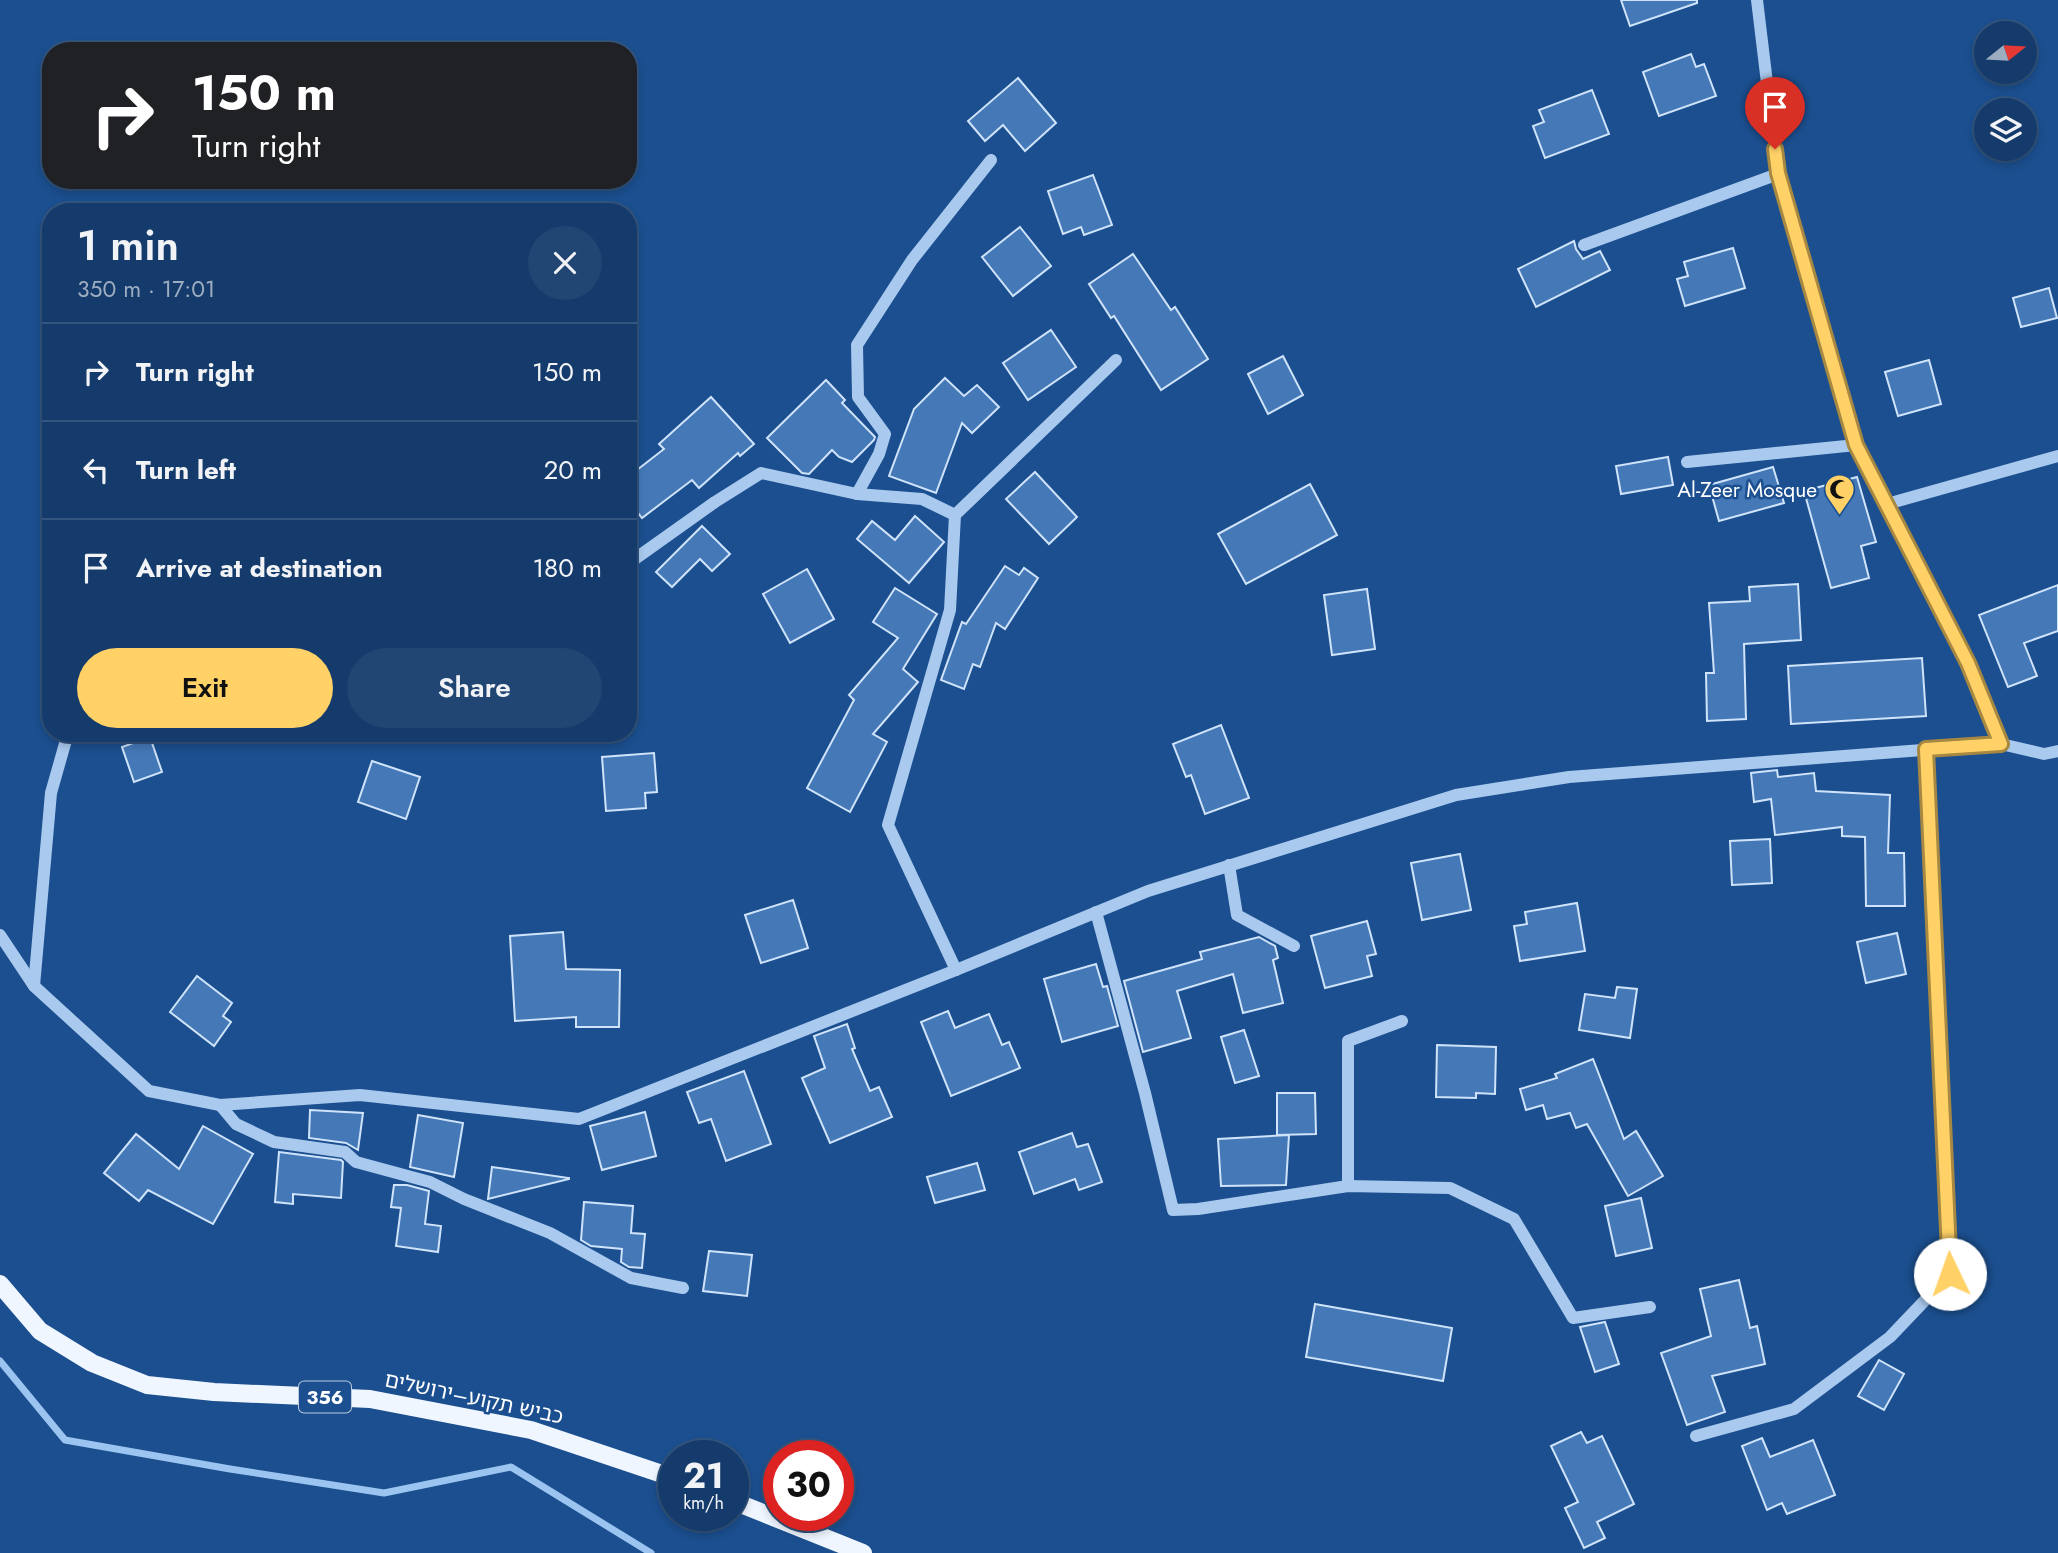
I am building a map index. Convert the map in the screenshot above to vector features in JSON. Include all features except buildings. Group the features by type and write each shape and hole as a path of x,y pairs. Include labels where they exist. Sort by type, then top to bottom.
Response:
{"main road":[{"name":"כביש תקוע–ירושלים","path":"0,1284 40,1331 92,1363 147,1385 214,1392 370,1399 531,1430 658,1473"},
{"path":"749,1507 863,1553"}],"street":[{"path":"1757,0 1778,173 1856,445 1968,663 2001,744"},
{"path":"857,494 879,454 886,434 858,397 857,345 912,260 991,160"},
{"path":"1584,245 1778,173"},
{"path":"956,970 888,825 950,610 955,515 1116,360"},
{"path":"1687,462 1856,445"},
{"path":"1887,504 2058,456"},
{"path":"637,557 761,473 857,494 922,499 955,515"},
{"path":"34,986 51,793 65,742"},
{"path":"0,935 34,986 149,1091 220,1105 360,1096 579,1119 1148,891 1456,795 1569,778 1926,749 2001,744 2044,754 2058,751"},
{"path":"1696,1436 1794,1409 1890,1337 1950,1274 1926,749"},
{"path":"1229,865 1237,915 1294,946"},
{"path":"1096,912 1145,1093 1172,1210 1198,1209 1348,1186 1450,1188 1514,1219 1573,1318 1650,1307"},
{"path":"1348,1186 1348,1041 1402,1021"},
{"path":"220,1105 236,1124 274,1142 345,1152 356,1162 430,1182 464,1199 550,1233 631,1278 683,1288"}],"waterway":[{"path":"0,1361 65,1440 384,1493 511,1467 651,1553"}],"place":[{"name":"Al-Zeer Mosque","path":"1840,517"}],"route":[{"path":"1775,149 1778,173 1856,445 1968,663 2001,744 1926,749 1950,1274"}]}
